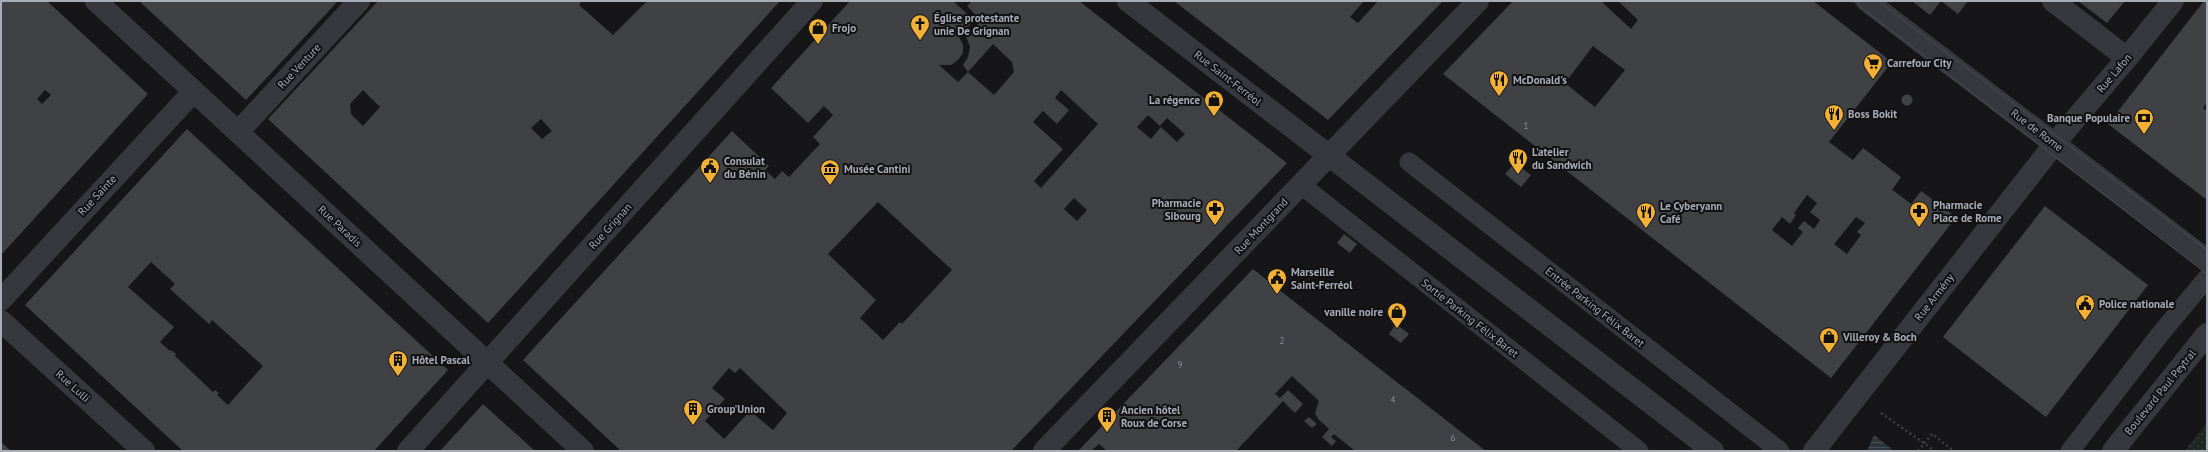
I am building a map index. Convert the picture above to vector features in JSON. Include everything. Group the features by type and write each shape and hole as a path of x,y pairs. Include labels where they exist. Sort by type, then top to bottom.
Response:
{"street":[{"name":"Rue Paradis","path":"96,1 583,451"},
{"name":"Rue Venture","path":"238,132 359,1"},
{"name":"Rue Grignan","path":"408,451 812,1"},
{"name":"Rue Saint-Ferréol","path":"1128,1 1713,451"},
{"name":"Rue Montgrand","path":"1044,451 1328,154 1478,1"},
{"name":"Rue de Rome","path":"1867,1 2207,260"},
{"path":"2053,1 2127,58"},
{"name":"Rue Lafon","path":"2054,144 2173,1"},
{"name":"Rue Sainte","path":"1,300 194,91"},
{"name":"Rue Armény","path":"1814,451 2054,144"},
{"name":"Rue Lulli","path":"1,320 144,451"},
{"name":"Boulevard Paul Peytral","path":"2113,451 2207,334"}],"lane":[{"name":"Entrée Parking Félix Baret","path":"1409,162 1780,451"},
{"name":"Sortie Parking Félix Baret","path":"1300,184 1639,451"},
{"path":"2070,451 2161,333 2207,278"}],"path":[{"path":"1876,409 1935,451"},
{"path":"1918,451 1932,434 1954,451"}],"shaded area":[{"path":"2207,422 2207,451 2185,451"},
{"path":"1874,435 1894,451 1867,451"}],"building":[{"path":"1,1 47,1 148,94 1,255","holes":["45,90 51,95 42,104 37,99"]},
{"path":"139,1 338,1 246,100"},
{"path":"378,1 582,1 579,5 613,35 647,1 780,1 488,323 268,119","holes":["363,90 380,107 363,126 351,114 350,104","541,119 552,131 542,139 531,128"]},
{"path":"850,1 953,1 974,20 959,37 963,45 963,53 958,60 951,65 939,65 958,82 968,72 963,65 968,57 970,47 966,36 978,24 979,19 967,6 972,1 1079,1 1287,163 1011,451 621,451 523,360 732,131 769,166 765,170 775,179 782,171 789,177 820,144 813,137 833,115 824,106 808,123 771,88","holes":["993,44 1012,62 1014,72 994,95 968,72","1061,90 1098,124 1041,188 1034,181 1063,149 1033,122 1043,111 1057,124 1069,110 1055,98","1148,115 1160,126 1167,118 1185,134 1177,142 1161,127 1151,139 1137,127","1074,198 1087,210 1077,221 1064,209","878,202 952,270 902,324 900,322 883,340 860,318 876,300 828,254","729,368 735,373 740,368 787,413 773,430 750,411 724,439 705,421 725,399 712,388"]},
{"path":"1174,1 1364,1 1350,17 1358,23 1378,1 1443,1 1328,120"},
{"path":"1513,1 1604,1 1603,3 1631,29 1638,20 1618,1 1813,1 1892,62 1829,142 1853,160 1863,148 1901,177 1892,190 1911,204 1921,191 1952,214 1954,220 1831,378 1443,74","holes":["1593,46 1625,70 1595,107 1565,83","1807,195 1817,203 1810,212 1820,220 1814,229 1804,221 1798,228 1803,232 1792,246 1772,230 1782,217 1790,224 1796,215 1794,213","1856,217 1865,223 1857,232 1861,235 1847,254 1834,244"]},
{"path":"1912,1 1941,1 1930,15"},
{"path":"1941,1 1968,1 1958,14"},
{"path":"2078,1 2125,1 2107,23"},
{"path":"2204,1 2207,1 2207,102 2203,108 2207,111 2207,200 2108,124"},
{"path":"1905,95 1909,95 1911,96 1911,104 1905,105 1902,102 1902,98"},
{"path":"187,129 448,370 374,451 183,451 25,305","holes":["151,262 175,284 170,289 209,324 212,320 263,366 228,405 217,395 219,393 215,390 213,392 175,356 176,354 160,342 174,327 128,287"]},
{"name":"L'atelier du Sandwich","path":"1515,163 1531,175 1521,187 1505,174"},
{"name":"Police nationale","path":"2045,206 2148,285 2046,417 1943,337"},
{"path":"1344,234 1357,244 1350,253 1337,243"},
{"path":"1253,269 1486,451 1355,451 1334,434 1331,437 1336,441 1332,446 1322,437 1329,429 1318,419 1315,413 1319,401 1292,376 1275,394 1280,398 1288,390 1303,404 1295,413 1283,401 1236,451 1107,451 1099,444 1091,451 1078,451"},
{"name":"vanille noire","path":"1396,324 1409,334 1401,343 1389,334"},
{"path":"483,404 535,451 440,451"},
{"path":"1309,417 1317,424 1312,428 1304,421"},
{"path":"1,442 11,451 1,451"}],"tram line":[{"path":"1853,1 2207,274"},
{"path":"1878,1 2207,250"}],"place":[{"name":"Église protestante unie De Grignan","path":"920,41"},
{"name":"Frojo","path":"818,45"},
{"name":"Carrefour City","path":"1873,80"},
{"name":"McDonald's","path":"1499,97"},
{"name":"La régence","path":"1214,117"},
{"name":"Boss Bokit","path":"1834,131"},
{"name":"Banque Populaire","path":"2144,135"},
{"name":"L'atelier du Sandwich","path":"1518,175"},
{"name":"Consulat du Bénin","path":"710,184"},
{"name":"Musée Cantini","path":"830,186"},
{"name":"Pharmacie Sibourg","path":"1215,226"},
{"name":"Pharmacie Place de Rome","path":"1919,228"},
{"name":"Le Cyberyann Café","path":"1646,229"},
{"name":"Marseille Saint-Ferréol","path":"1277,295"},
{"name":"Police nationale","path":"2085,321"},
{"name":"vanille noire","path":"1397,329"},
{"name":"Villeroy & Boch","path":"1829,354"},
{"name":"Hôtel Pascal","path":"398,377"},
{"name":"Group'Union","path":"693,426"},
{"name":"Ancien hôtel Roux de Corse","path":"1107,433"}]}
